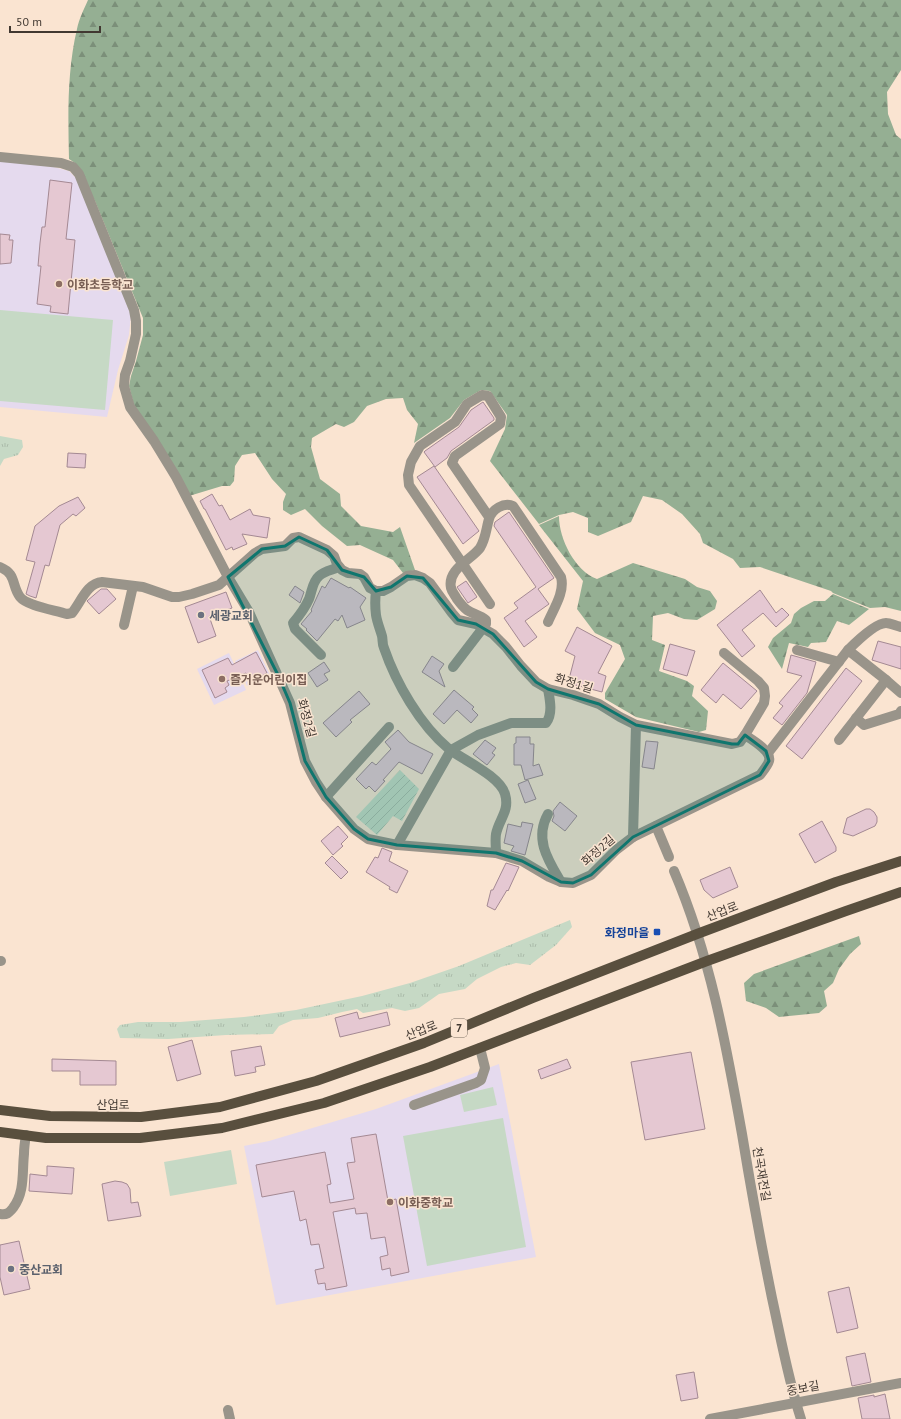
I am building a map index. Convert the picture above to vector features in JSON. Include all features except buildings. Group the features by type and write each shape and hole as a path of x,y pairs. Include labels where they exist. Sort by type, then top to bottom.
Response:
{"main road":[{"name":"산업로","path":"0,1110 50,1116 141,1117 220,1107 316,1081 424,1043 533,998 697,934 836,882 901,861"},
{"name":"7","path":"0,1132 46,1138 140,1138 222,1128 324,1103 430,1067 707,961 901,892"}],"street":[{"name":"화정2길","path":"0,157 61,163 73,167 79,174 134,310 136,334 130,361 125,375 124,386 130,407 154,441 176,477 248,612 290,703 305,761 316,782 326,797 354,829 368,839 397,845 496,853 522,862 561,882 574,883 591,875 616,850 633,838"},
{"path":"489,518 452,463 455,456 500,424 501,417 488,396 482,395 467,404 455,422 420,446 411,462 408,475 409,485 490,604"},
{"path":"453,667 484,627 486,620 482,616 468,610 463,606 452,591 450,586 451,580 462,563 479,549 486,535 489,518 493,512 503,504 513,506 561,577 563,584 561,593 548,622"},
{"path":"0,567 11,573 20,597 27,602 67,614 72,613 86,592 96,582 143,587 172,597 179,597 219,585 255,553 262,549 285,546 293,538 299,537 326,550 334,556 339,567 348,573 360,574 364,577 370,588 376,591 376,617 383,647 406,697 425,726 451,750 468,760 500,784 505,792 507,802 505,814 499,824 496,835 496,853"},
{"path":"321,655 295,629 293,623 305,607 318,576 339,567"},
{"name":"화정1길","path":"376,591 383,590 407,576 415,575 423,578 430,583 458,620 484,627 506,647 536,682 548,689 573,695 599,704 636,725 732,744 740,742 745,735"},
{"path":"124,625 133,586"},
{"path":"768,753 848,650 880,624 886,623 901,627"},
{"path":"797,650 839,662"},
{"path":"848,650 901,693"},
{"path":"636,725 633,838 760,775 769,761 768,753 745,735 764,703 764,688 758,681 724,653"},
{"path":"839,740 886,680"},
{"path":"397,845 451,750 478,735 511,723 546,722 549,718 550,700 548,689"},
{"path":"856,718 864,724 899,714 901,711"},
{"path":"326,797 389,727"},
{"path":"548,814 543,822 542,840 550,863 561,882"},
{"path":"656,826 669,857"},
{"name":"천곡재전길","path":"674,871 683,891 707,961 718,1006 755,1212 790,1383 801,1419"},
{"path":"414,1105 481,1080 485,1068 480,1048"},
{"path":"0,1214 7,1214 10,1212 21,1193 26,1135"},
{"name":"중보길","path":"710,1419 901,1383"}],"highlighted area":[{"path":"299,537 327,550 342,570 364,577 376,591 391,587 407,576 423,578 458,620 476,624 493,634 536,682 548,689 599,704 636,725 732,744 738,744 745,735 766,751 769,761 760,775 633,837 591,875 573,883 561,882 522,861 496,853 397,845 368,839 354,829 326,797 305,761 290,703 278,675 228,577 262,549 285,546"}],"shaded area":[{"name":"이화초등학교","path":"0,161 54,167 69,171 77,179 131,315 129,335 118,370 107,417 0,407"},
{"path":"258,650 270,675 247,686 235,661"},
{"name":"즐거운어린이집","path":"229,653 246,690 214,705 197,669"},
{"name":"이화중학교","path":"499,1064 536,1257 276,1305 244,1146 269,1141 376,1109"}],"green space":[{"path":"88,0 901,0 901,70 887,92 888,114 896,135 901,139 901,611 885,607 870,608 831,591 760,567 740,568 733,559 703,543 700,534 682,514 662,500 643,496 631,522 598,536 588,532 588,518 573,512 559,515 539,524 490,461 505,429 507,415 490,391 481,390 464,400 450,418 414,443 418,424 407,410 403,398 386,399 367,406 354,422 344,427 336,424 312,438 311,447 320,479 340,494 341,506 361,526 393,532 400,527 415,570 403,573 393,560 360,545 347,546 322,526 305,509 291,515 283,510 283,502 286,494 272,479 255,453 242,455 235,466 234,481 230,486 222,486 189,496 134,405 129,386 143,335 143,318 95,201 75,163 69,159 68,110 71,61 78,25"},
{"path":"0,310 113,320 105,410 0,401"},
{"path":"0,436 22,440 23,447 18,455 4,459 0,466"},
{"path":"559,516 565,544 575,562 589,575 597,579 633,563 685,579 697,587 710,591 717,601 715,609 697,620 684,619 668,613 653,616 652,640 665,645 659,671 687,681 694,686 692,696 708,711 706,730 699,732 636,717 605,699 605,693 625,659 620,645 595,633 577,609 583,581 539,525"},
{"path":"833,594 869,609 849,625 837,621 826,642 811,643 808,647 789,643 782,669 768,647 773,638 791,623 794,614 801,608 814,601 825,601"},
{"path":"400,770 419,789 402,821 393,816 377,835 356,817"},
{"path":"570,920 572,927 556,945 530,965 516,963 501,967 477,979 465,989 439,994 419,1008 405,1011 392,1008 363,1013 357,1009 318,1018 293,1020 279,1026 273,1034 226,1035 168,1039 120,1038 117,1029 120,1025 138,1022 180,1022 244,1017 296,1010 362,996 410,983 459,966"},
{"path":"859,936 861,944 850,954 839,969 833,983 824,991 827,1006 819,1013 779,1017 766,1008 746,1001 744,983 754,974"},
{"path":"493,1087 497,1105 464,1112 460,1095"},
{"path":"503,1118 526,1247 427,1266 403,1136"},
{"path":"231,1150 237,1184 170,1196 164,1162"}],"place":[{"name":"이화초등학교","path":"59,284"},
{"name":"세광교회","path":"201,615"},
{"name":"즐거운어린이집","path":"222,679"},
{"name":"화정마을","path":"657,932"},
{"name":"이화중학교","path":"390,1202"},
{"name":"중산교회","path":"11,1269"}]}
